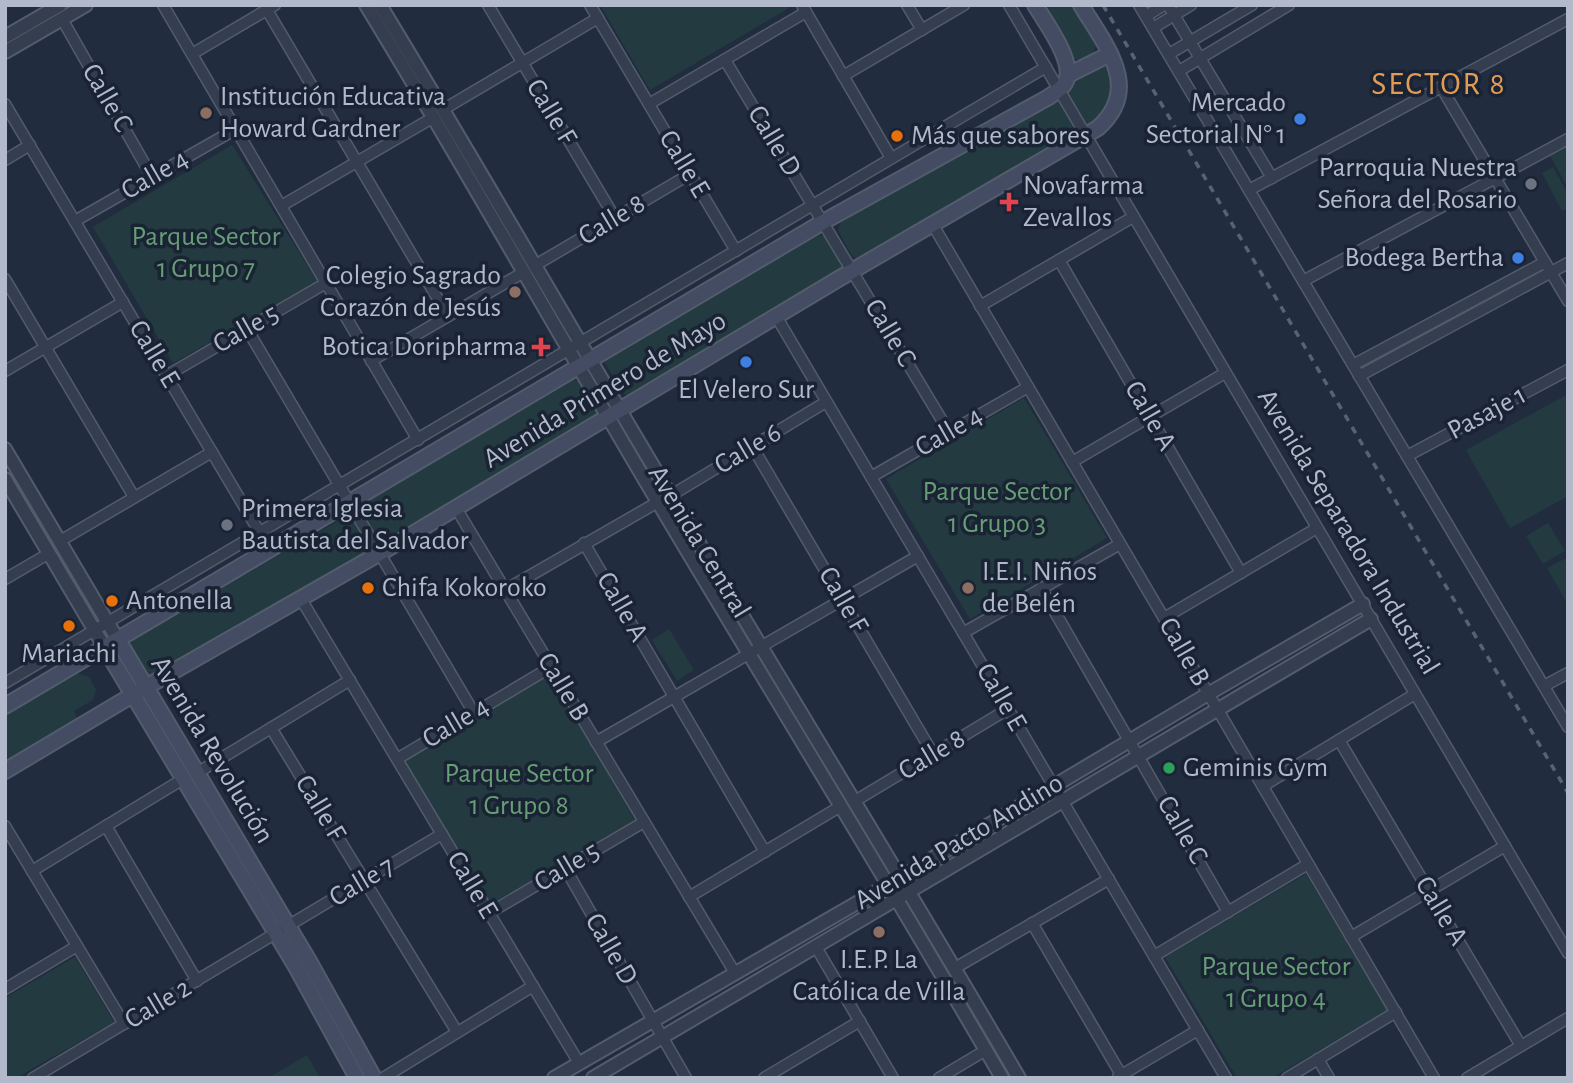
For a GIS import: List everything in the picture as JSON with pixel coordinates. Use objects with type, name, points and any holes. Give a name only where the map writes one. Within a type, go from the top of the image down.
[{"type":"main road","points":[[1035,5],[1063,53],[1068,75],[1059,90]]},
{"type":"main road","points":[[1081,5],[1110,54],[1120,83],[1117,103],[1104,122],[1086,135]]},
{"type":"main road","points":[[1068,75],[1110,54]]},
{"type":"main road","name":"Avenida Primero de Mayo","points":[[5,706],[822,222],[1059,90]]},
{"type":"main road","name":"Avenida Primero de Mayo","points":[[5,771],[380,553],[852,271],[1086,135]]},
{"type":"main road","name":"Avenida Revolución","points":[[118,640],[146,687],[190,776]]},
{"type":"main road","name":"Avenida Revolución","points":[[105,648],[133,695],[190,776],[374,1078]]},
{"type":"main road","name":"Avenida Revolución","points":[[282,930],[357,1078]]},
{"type":"street","points":[[5,37],[58,9],[86,5]]},
{"type":"street","points":[[163,5],[418,440]]},
{"type":"street","name":"Avenida Central","points":[[366,5],[439,113]]},
{"type":"street","name":"Avenida Central","points":[[380,5],[584,364],[614,414],[670,496],[841,806],[1002,1078]]},
{"type":"street","name":"Calle F","points":[[488,5],[615,218]]},
{"type":"street","name":"Calle E","points":[[590,5],[736,251]]},
{"type":"street","points":[[907,5],[922,30]]},
{"type":"street","points":[[843,76],[964,5]]},
{"type":"street","name":"Avenida Separadora Industrial","points":[[1009,5],[1568,953]]},
{"type":"street","points":[[1139,5],[1568,727]]},
{"type":"street","points":[[1146,16],[1166,5],[1174,15],[1272,178]]},
{"type":"street","points":[[1153,28],[1191,5]]},
{"type":"street","points":[[1169,54],[1252,5]]},
{"type":"street","points":[[1179,71],[1289,5]]},
{"type":"street","points":[[192,54],[271,7],[357,162],[448,316]]},
{"type":"street","points":[[5,52],[58,9]]},
{"type":"street","name":"Calle C","points":[[58,9],[152,177]]},
{"type":"street","points":[[649,104],[725,60],[804,9],[891,158]]},
{"type":"street","points":[[281,206],[598,18]]},
{"type":"street","points":[[1250,190],[1568,19]]},
{"type":"street","name":"Calle D","points":[[725,60],[852,271]]},
{"type":"street","name":"Avenida Primero de Mayo","points":[[5,683],[1046,67]]},
{"type":"street","points":[[1441,87],[1568,302]]},
{"type":"street","name":"Calle E","points":[[5,104],[260,533]]},
{"type":"street","name":"Calle 4","points":[[75,221],[236,129]]},
{"type":"street","points":[[1303,281],[1568,139]]},
{"type":"street","points":[[5,160],[30,145]]},
{"type":"street","name":"Calle 8","points":[[371,361],[690,174]]},
{"type":"street","points":[[980,306],[1133,216]]},
{"type":"street","name":"Calle B","points":[[933,225],[1434,1078]]},
{"type":"street","name":"Calle A","points":[[1059,260],[1241,573]]},
{"type":"street","points":[[1353,365],[1545,262]]},
{"type":"street","points":[[1359,376],[1568,263]]},
{"type":"street","name":"Calle C","points":[[852,271],[949,432]]},
{"type":"street","points":[[5,279],[134,497]]},
{"type":"street","name":"Calle 5","points":[[166,376],[326,283]]},
{"type":"street","points":[[5,370],[123,302]]},
{"type":"street","points":[[1447,314],[1453,324]]},
{"type":"street","name":"Calle E","points":[[776,316],[1226,1078]]},
{"type":"street","points":[[247,329],[474,713]]},
{"type":"street","name":"Pasaje 1","points":[[1407,456],[1568,370]]},
{"type":"street","points":[[1072,462],[1225,373]]},
{"type":"street","name":"Calle 4","points":[[871,477],[1028,387]]},
{"type":"street","name":"Calle 6","points":[[670,496],[827,402]]},
{"type":"street","name":"Avenida Central","points":[[614,414],[657,502],[855,801],[1019,1078]]},
{"type":"street","name":"Calle F","points":[[752,446],[933,754]]},
{"type":"street","name":"Avenida Revolución","points":[[5,449],[118,640]]},
{"type":"street","points":[[60,541],[212,452]]},
{"type":"street","name":"Avenida Revolución","points":[[5,479],[105,648]]},
{"type":"street","points":[[505,590],[657,502]]},
{"type":"street","name":"Calle B","points":[[456,508],[735,973]]},
{"type":"street","points":[[1164,618],[1317,528]]},
{"type":"street","name":"Calle A","points":[[584,543],[765,852]]},
{"type":"street","points":[[963,633],[1120,544]]},
{"type":"street","points":[[5,579],[48,554]]},
{"type":"street","points":[[596,742],[918,556]]},
{"type":"street","points":[[1041,588],[1135,748]]},
{"type":"street","name":"Calle E","points":[[300,599],[579,1063]]},
{"type":"street","name":"Avenida Pacto Andino","points":[[554,1078],[579,1063],[657,1029],[816,947],[1063,802],[1208,694],[1363,604]]},
{"type":"street","name":"Avenida Pacto Andino","points":[[593,1078],[735,973],[1054,786],[1218,710],[1371,620]]},
{"type":"street","name":"Calle 4","points":[[397,759],[551,667]]},
{"type":"street","points":[[1544,686],[1568,673]]},
{"type":"street","points":[[32,871],[349,680]]},
{"type":"street","points":[[1263,786],[1415,694]]},
{"type":"street","name":"Calle 8","points":[[855,801],[1009,709]]},
{"type":"street","name":"Calle F","points":[[271,728],[457,1032]]},
{"type":"street","name":"Calle A","points":[[1339,740],[1521,1046]]},
{"type":"street","name":"Calle C","points":[[1135,748],[1228,912]]},
{"type":"street","points":[[689,897],[841,806]]},
{"type":"street","name":"Calle 5","points":[[489,913],[644,822]]},
{"type":"street","points":[[106,825],[197,981]]},
{"type":"street","points":[[5,826],[124,1024]]},
{"type":"street","name":"Calle 7","points":[[282,930],[442,834]]},
{"type":"street","points":[[1351,937],[1505,846]]},
{"type":"street","points":[[1154,956],[1308,864]]},
{"type":"street","name":"Calle D","points":[[565,868],[657,1029]]},
{"type":"street","points":[[955,968],[1109,879]]},
{"type":"street","points":[[1032,923],[1121,1077],[1198,1030]]},
{"type":"street","name":"Calle 2","points":[[33,1078],[282,930]]},
{"type":"street","points":[[5,989],[77,946]]},
{"type":"street","points":[[816,947],[893,1078]]},
{"type":"street","points":[[383,1078],[533,986]]},
{"type":"street","points":[[1287,1078],[1396,1012]]},
{"type":"street","points":[[1467,1078],[1568,1018]]},
{"type":"street","points":[[764,1078],[860,1021]]},
{"type":"street","points":[[657,1029],[686,1078]]},
{"type":"street","points":[[939,1078],[986,1050]]},
{"type":"street","points":[[1318,1059],[1329,1078]]},
{"type":"green space","points":[[600,5],[794,5],[650,90]]},
{"type":"green space","points":[[1041,5],[1072,5],[1096,46],[1091,57],[1082,61],[1072,58]]},
{"type":"green space","points":[[1108,59],[1115,70],[1113,105],[1087,132],[1062,90],[1072,78]]},
{"type":"green space","points":[[1052,99],[1061,102],[1074,124],[1074,133],[1070,138],[860,260],[852,256],[838,230],[841,222]]},
{"type":"green space","name":"Parque Sector 1 Grupo 7","points":[[232,145],[317,281],[173,363],[93,227]]},
{"type":"green space","points":[[1568,147],[1568,188],[1550,156]]},
{"type":"green space","points":[[1553,167],[1568,194],[1568,208],[1562,211],[1542,173]]},
{"type":"green space","points":[[819,235],[828,237],[843,263],[843,270],[629,397],[625,395],[605,360]]},
{"type":"green space","points":[[574,380],[580,381],[598,411],[597,415],[389,542],[379,539],[362,513],[366,502]]},
{"type":"green space","points":[[1568,394],[1568,496],[1510,528],[1466,450]]},
{"type":"green space","name":"Parque Sector 1 Grupo 3","points":[[1024,398],[1107,538],[970,619],[886,479]]},
{"type":"green space","points":[[345,517],[353,520],[368,544],[366,555],[152,678],[148,677],[131,648],[131,642]]},
{"type":"green space","points":[[1548,523],[1565,551],[1543,564],[1526,536]]},
{"type":"green space","points":[[1568,557],[1568,605],[1547,568]]},
{"type":"green space","points":[[669,629],[694,670],[677,681],[652,640]]},
{"type":"green space","points":[[77,673],[89,677],[96,690],[93,700],[74,711],[78,721],[5,766],[5,716]]},
{"type":"green space","name":"Parque Sector 1 Grupo 8","points":[[550,674],[635,821],[489,905],[404,761]]},
{"type":"green space","name":"Parque Sector 1 Grupo 4","points":[[1306,874],[1387,1010],[1272,1078],[1237,1078],[1165,957]]},
{"type":"green space","points":[[75,957],[114,1022],[16,1078],[5,1078],[5,998]]},
{"type":"green space","points":[[307,1055],[320,1078],[268,1078]]},
{"type":"railway","points":[[1103,5],[1568,793]]},
{"type":"place","name":"Institución Educativa Howard Gardner","points":[[206,113]]},
{"type":"place","name":"Mercado Sectorial N° 1","points":[[1300,119]]},
{"type":"place","name":"Más que sabores","points":[[897,136]]},
{"type":"place","name":"Parroquia Nuestra Señora del Rosario","points":[[1531,184]]},
{"type":"place","name":"Novafarma Zevallos","points":[[1009,202]]},
{"type":"place","name":"Bodega Bertha","points":[[1518,258]]},
{"type":"place","name":"Colegio Sagrado Corazón de Jesús","points":[[515,292]]},
{"type":"place","name":"Botica Doripharma","points":[[541,347]]},
{"type":"place","name":"El Velero Sur","points":[[746,362]]},
{"type":"place","name":"Primera Iglesia Bautista del Salvador","points":[[227,525]]},
{"type":"place","name":"Chifa Kokoroko","points":[[368,588]]},
{"type":"place","name":"I.E.I. Niños de Belén","points":[[968,588]]},
{"type":"place","name":"Antonella","points":[[112,601]]},
{"type":"place","name":"Mariachi","points":[[69,626]]},
{"type":"place","name":"Geminis Gym","points":[[1169,768]]},
{"type":"place","name":"I.E.P. La Católica de Villa","points":[[879,932]]},
{"type":"district","name":"SECTOR 8","points":[[1439,84]]}]
